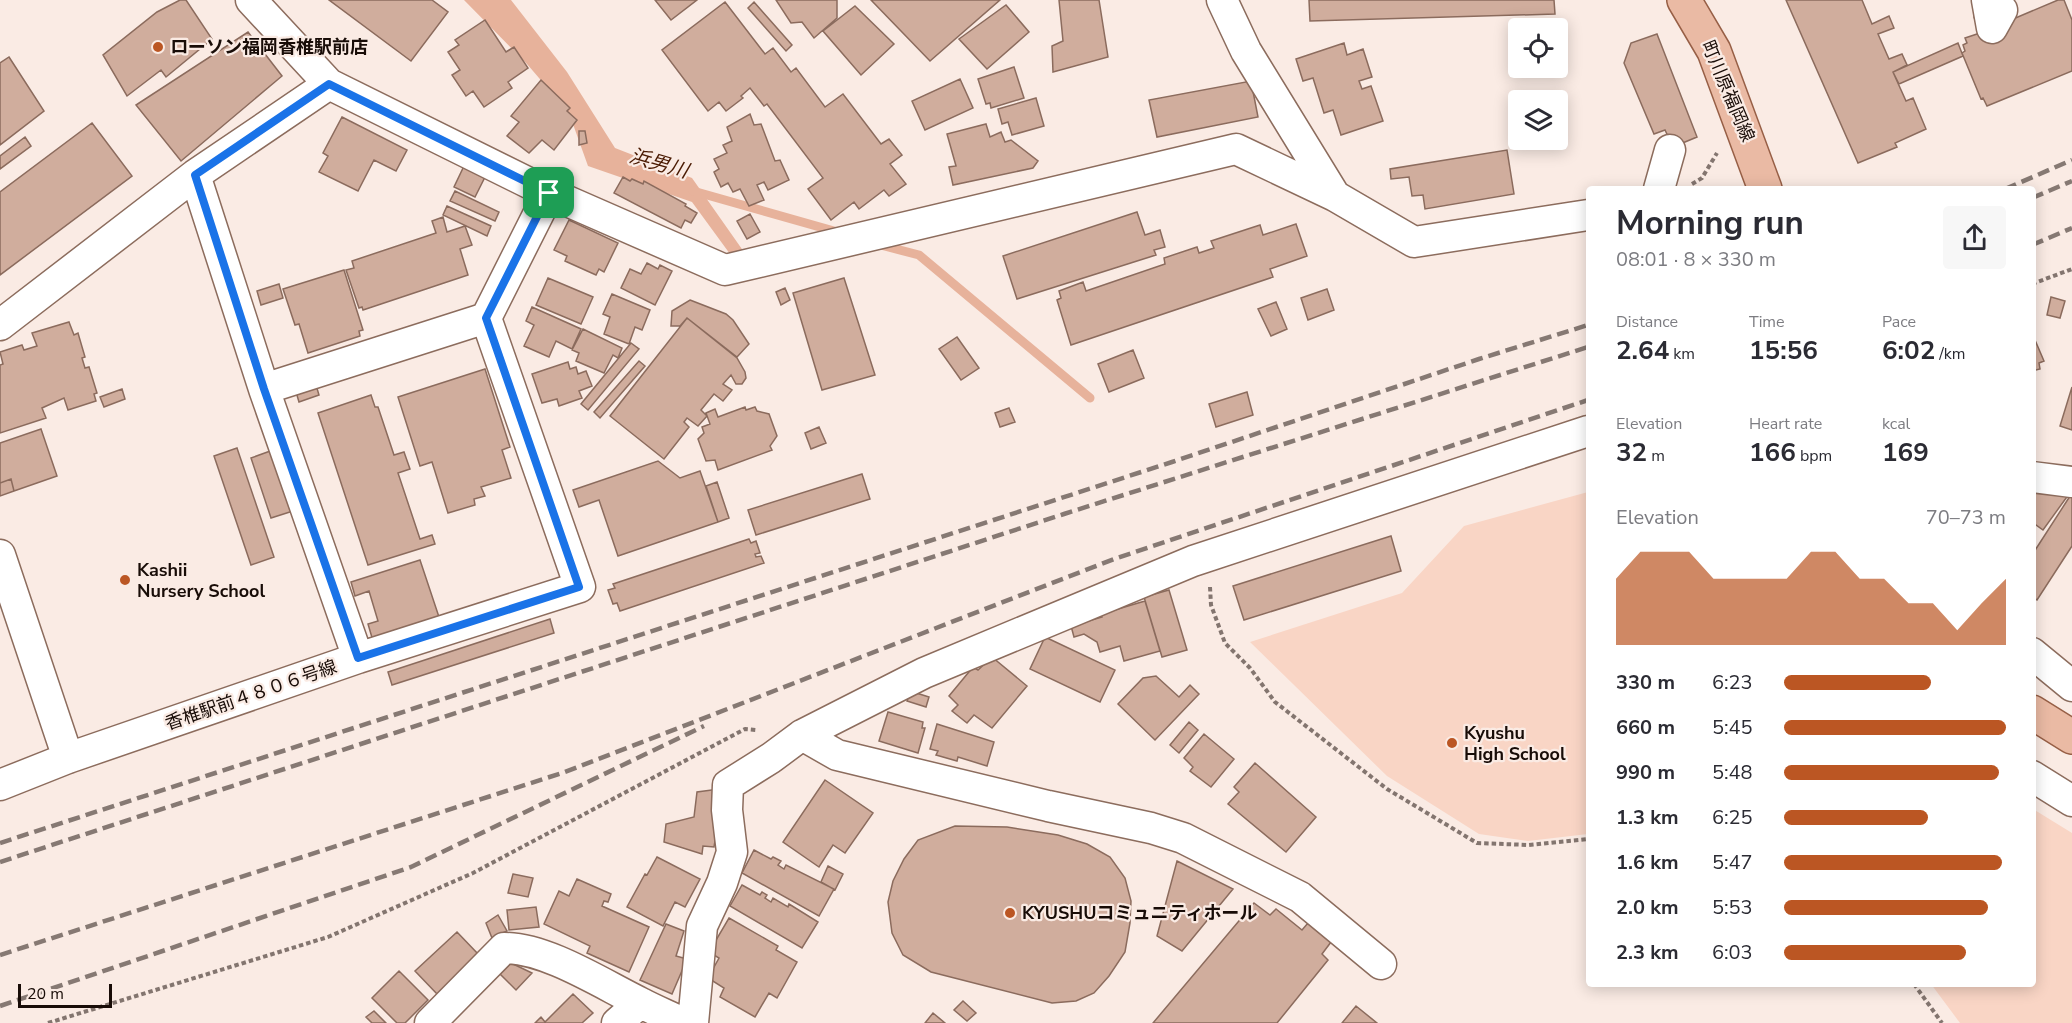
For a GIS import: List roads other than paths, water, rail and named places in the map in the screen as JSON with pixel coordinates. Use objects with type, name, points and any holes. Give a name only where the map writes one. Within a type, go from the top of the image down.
[{"type":"main road","name":"町川原福岡線","points":[[1684,0],[1714,51],[1764,186]]},
{"type":"main road","points":[[2036,714],[2072,737]]},
{"type":"street","points":[[250,0],[329,84],[549,193],[725,270],[1236,149],[1335,196],[1414,242],[1586,215]]},
{"type":"street","points":[[1222,0],[1246,51],[1335,196]]},
{"type":"street","points":[[0,325],[195,175],[329,84]]},
{"type":"street","points":[[1660,186],[1670,150]]},
{"type":"street","points":[[195,175],[264,389],[358,658]]},
{"type":"street","points":[[264,389],[486,318],[549,193]]},
{"type":"street","name":"香椎駅前４８０６号線","points":[[0,785],[68,758],[358,658],[579,587],[486,318]]},
{"type":"street","points":[[693,1023],[702,926],[722,883],[732,852],[726,810],[728,785],[802,735],[924,673],[1209,556],[1586,432]]},
{"type":"street","points":[[2036,478],[2072,482]]},
{"type":"street","points":[[0,555],[68,758]]},
{"type":"street","points":[[2036,657],[2072,687]]},
{"type":"street","points":[[802,735],[837,755],[1150,828],[1183,838],[1299,897],[1381,964]]},
{"type":"street","points":[[2036,778],[2072,801]]},
{"type":"street","points":[[430,1023],[504,948],[520,948],[584,972],[640,1003],[683,1023]]},
{"type":"street","points":[[617,1023],[640,1003]]},
{"type":"waterway","name":"浜男川","points":[[693,191],[841,233]]},
{"type":"waterway","points":[[877,244],[919,255],[1090,398]]},
{"type":"railway","points":[[2012,186],[2072,160]]},
{"type":"railway","points":[[2036,196],[2072,181]]},
{"type":"railway","points":[[2036,243],[2072,228]]},
{"type":"railway","points":[[0,843],[1586,326]]},
{"type":"railway","points":[[0,862],[1064,514],[1586,348]]},
{"type":"railway","points":[[0,955],[565,772],[1114,559],[1586,401]]},
{"type":"railway","points":[[0,1006],[411,867],[704,726]]},
{"type":"place","name":"ローソン福岡香椎駅前店","points":[[158,47]]},
{"type":"place","name":"Kashii Nursery School","points":[[125,580]]},
{"type":"place","name":"Kyushu High School","points":[[1452,743]]},
{"type":"place","name":"KYUSHUコミュニティホール","points":[[1010,913]]}]
